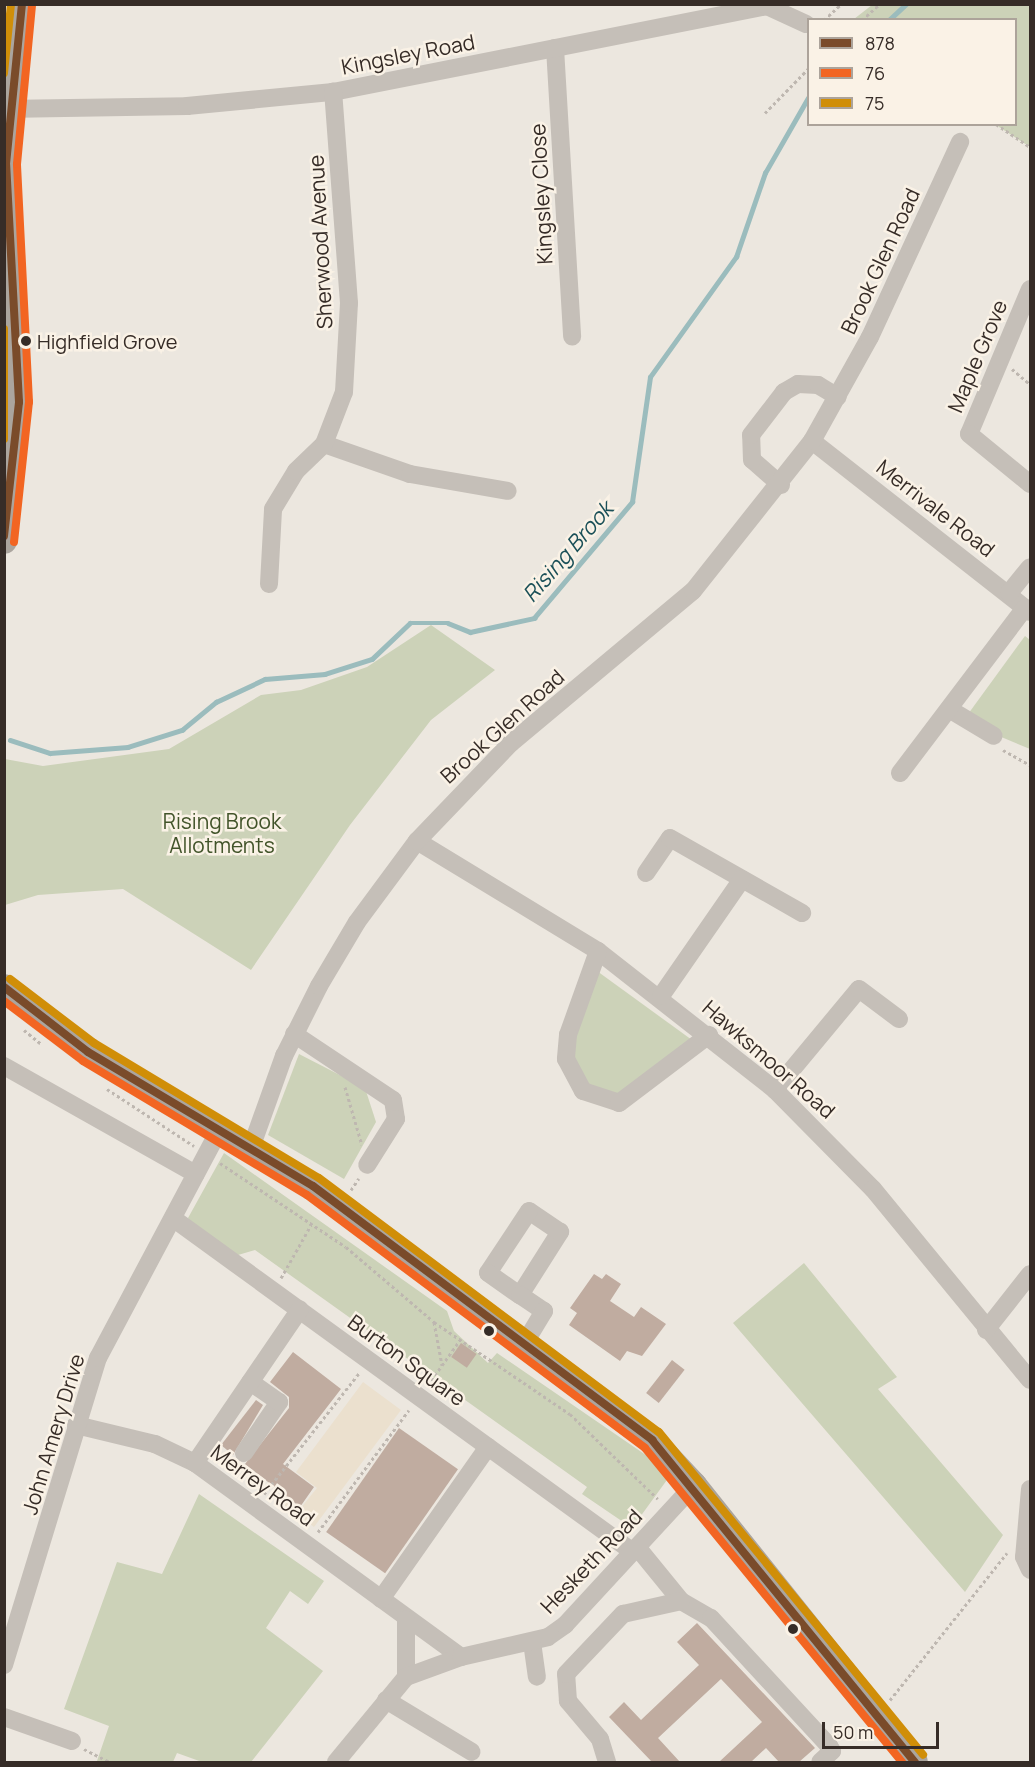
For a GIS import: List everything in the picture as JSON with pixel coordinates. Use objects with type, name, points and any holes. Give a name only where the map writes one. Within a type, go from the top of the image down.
[{"type":"highway","points":[[4,541],[18,443],[10,318],[7,109],[22,4]]},
{"type":"highway","points":[[4,987],[70,1039],[251,1148],[341,1206],[523,1346],[652,1440],[694,1485],[915,1762]]},
{"type":"street","name":"Kingsley Road","points":[[7,109],[187,106],[333,92],[767,5],[806,24]]},
{"type":"street","name":"Kingsley Close","points":[[555,48],[572,337]]},
{"type":"street","name":"Sherwood Avenue","points":[[269,584],[273,509],[296,471],[324,444],[344,392],[350,303],[333,92]]},
{"type":"street","name":"Brook Glen Road","points":[[251,1148],[294,1034],[357,922],[417,841],[511,743],[693,591],[781,485],[812,441],[838,397],[960,142]]},
{"type":"street","name":"Maple Grove","points":[[1030,289],[969,434],[1030,484]]},
{"type":"street","points":[[781,485],[752,460],[751,435],[784,392],[798,384],[818,385],[838,397]]},
{"type":"street","name":"Merrivale Road","points":[[812,441],[1028,610]]},
{"type":"street","points":[[324,444],[410,474],[508,491]]},
{"type":"street","points":[[1009,593],[1030,567]]},
{"type":"street","points":[[900,773],[1028,610]]},
{"type":"street","points":[[949,709],[994,736]]},
{"type":"street","points":[[646,873],[670,838],[802,913]]},
{"type":"street","name":"Hawksmoor Road","points":[[417,841],[598,951],[661,996],[775,1090],[873,1189],[986,1330],[1030,1380]]},
{"type":"street","points":[[661,996],[742,879]]},
{"type":"street","points":[[598,951],[568,1035],[566,1059],[583,1091],[620,1102],[709,1035]]},
{"type":"street","points":[[775,1090],[860,989],[899,1019]]},
{"type":"street","points":[[294,1034],[388,1092],[396,1110],[390,1131],[367,1165]]},
{"type":"street","points":[[4,1066],[196,1174]]},
{"type":"street","name":"John Amery Drive","points":[[4,1665],[98,1358],[174,1219],[219,1130]]},
{"type":"street","name":"Burton Square","points":[[174,1219],[488,1448],[635,1550],[681,1601]]},
{"type":"street","points":[[986,1330],[1030,1274]]},
{"type":"street","points":[[520,1295],[544,1311],[523,1346]]},
{"type":"street","points":[[195,1463],[300,1309]]},
{"type":"street","points":[[244,1453],[279,1402],[250,1382]]},
{"type":"street","name":"Merrey Road","points":[[76,1425],[155,1444],[195,1463],[461,1657]]},
{"type":"street","points":[[381,1599],[488,1448]]},
{"type":"street","name":"Hesketh Road","points":[[336,1762],[406,1677],[461,1657],[531,1642],[565,1625],[694,1485]]},
{"type":"street","points":[[1030,1489],[1024,1557],[1030,1570]]},
{"type":"street","points":[[607,1762],[600,1739],[568,1701],[566,1674],[623,1614],[681,1601],[711,1618],[792,1704],[832,1751],[820,1762]]},
{"type":"street","points":[[406,1618],[406,1677]]},
{"type":"street","points":[[531,1642],[537,1677]]},
{"type":"street","points":[[386,1700],[472,1752]]},
{"type":"street","points":[[4,1717],[72,1741]]},
{"type":"path","points":[[826,18],[841,4]]},
{"type":"path","points":[[864,18],[880,4]]},
{"type":"path","points":[[765,113],[807,70]]},
{"type":"path","points":[[999,126],[1030,147]]},
{"type":"path","points":[[994,736],[1005,753],[1030,765]]},
{"type":"path","points":[[20,1027],[45,1047]]},
{"type":"path","points":[[337,1060],[367,1165],[341,1206]]},
{"type":"path","points":[[101,1085],[346,1247],[434,1322],[578,1421],[670,1512]]},
{"type":"path","points":[[274,1290],[311,1225]]},
{"type":"path","points":[[434,1322],[442,1365]]},
{"type":"path","points":[[308,1545],[460,1340]]},
{"type":"path","points":[[254,1506],[368,1361]]},
{"type":"path","points":[[877,1715],[1025,1531]]},
{"type":"path","points":[[72,1741],[110,1762]]},
{"type":"green space","points":[[872,5],[1030,5],[1030,147],[998,126],[1017,126],[1017,18],[855,18]]},
{"type":"green space","name":"Rising Brook Allotments","points":[[431,625],[495,670],[431,720],[350,825],[251,970],[123,889],[38,895],[5,905],[5,759],[43,766],[169,749],[261,695],[301,690],[367,667]]},
{"type":"green space","points":[[1025,636],[1030,640],[1030,749],[963,721]]},
{"type":"green space","points":[[597,971],[692,1040],[635,1088],[609,1097],[586,1089],[572,1069],[571,1038]]},
{"type":"green space","points":[[299,1054],[365,1088],[376,1122],[344,1179],[268,1135]]},
{"type":"green space","points":[[224,1153],[447,1311],[454,1331],[488,1363],[497,1353],[672,1473],[632,1528],[582,1494],[587,1487],[255,1250],[238,1255],[191,1224],[188,1218]]},
{"type":"green space","points":[[804,1263],[897,1377],[878,1389],[1003,1535],[965,1592],[733,1323]]},
{"type":"green space","points":[[199,1494],[324,1581],[308,1604],[290,1591],[266,1628],[323,1671],[251,1762],[202,1762],[177,1753],[173,1762],[97,1761],[109,1726],[64,1709],[117,1562],[162,1574]]},
{"type":"shaded area","points":[[363,1382],[401,1410],[314,1527],[276,1499],[279,1495],[300,1509],[317,1488],[296,1472]]},
{"type":"building","points":[[594,1274],[602,1279],[606,1274],[621,1284],[610,1301],[634,1317],[641,1307],[666,1324],[642,1356],[627,1351],[620,1361],[569,1325],[577,1313],[570,1308]]},
{"type":"building","points":[[461,1343],[477,1354],[467,1368],[451,1357]]},
{"type":"building","points":[[293,1352],[341,1389],[283,1464],[314,1487],[300,1507],[245,1464],[289,1408],[289,1397],[270,1382]]},
{"type":"building","points":[[672,1360],[685,1370],[659,1403],[646,1393]]},
{"type":"building","points":[[256,1400],[263,1405],[233,1455],[221,1445]]},
{"type":"building","points":[[399,1428],[458,1469],[385,1573],[326,1532]]},
{"type":"building","points":[[697,1623],[815,1748],[799,1762],[779,1762],[766,1748],[751,1762],[719,1762],[762,1722],[721,1679],[658,1738],[680,1762],[652,1762],[609,1717],[624,1702],[641,1720],[699,1665],[677,1642]]},
{"type":"waterway","name":"Rising Brook","points":[[891,18],[906,4]]},
{"type":"waterway","name":"Rising Brook","points":[[10,740],[50,753],[128,747],[182,730],[216,702],[265,679],[325,674],[372,659],[410,623],[448,623],[470,632],[534,618],[632,502],[650,377],[736,257],[765,173],[807,100]]},
{"type":"transit line","name":"75","points":[[4,73],[11,4]]},
{"type":"transit line","name":"878","points":[[4,536],[19,402],[6,164],[22,4]]},
{"type":"transit line","name":"76","points":[[14,542],[29,402],[17,164],[32,5]]},
{"type":"transit line","name":"75","points":[[4,329],[4,439]]},
{"type":"transit line","name":"75","points":[[10,979],[94,1043],[319,1178],[659,1432],[923,1755]]},
{"type":"transit line","name":"878","points":[[4,987],[88,1052],[313,1186],[652,1440],[915,1762]]},
{"type":"transit line","name":"76","points":[[4,1001],[83,1061],[307,1195],[645,1448],[902,1762]]},
{"type":"place","name":"Highfield Grove","points":[[26,341]]}]
